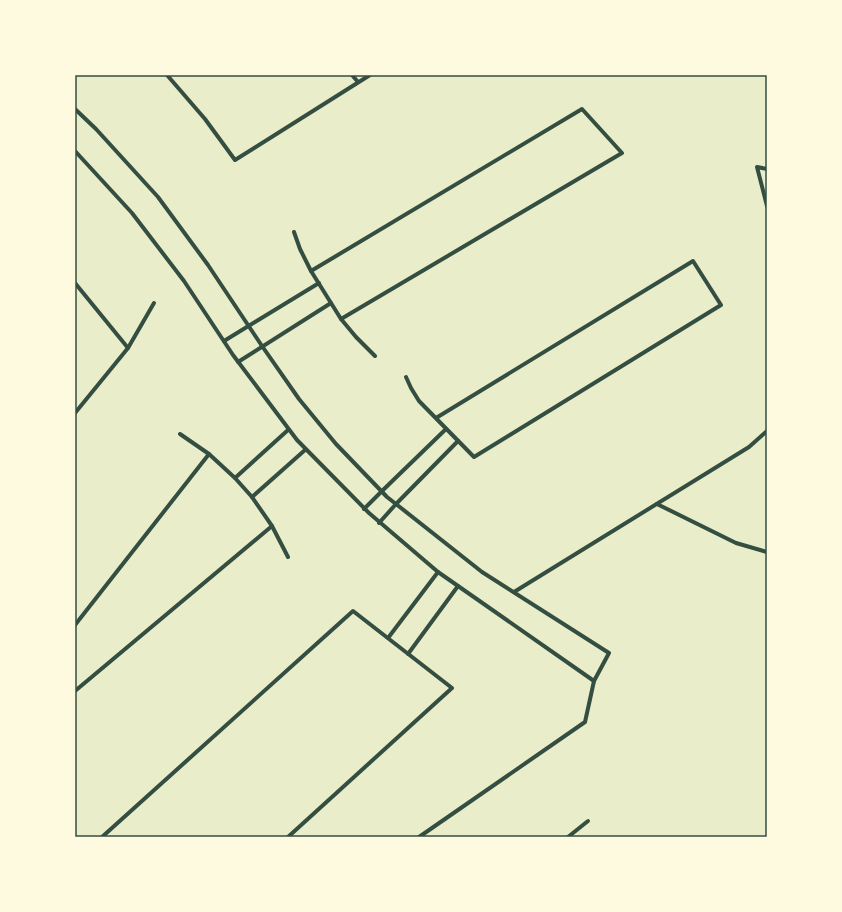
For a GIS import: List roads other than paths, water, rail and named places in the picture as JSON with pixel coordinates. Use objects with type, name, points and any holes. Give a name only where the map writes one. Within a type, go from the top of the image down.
[{"type":"street","points":[[167,75],[205,119],[235,160],[370,75]]},
{"type":"street","points":[[352,75],[358,82]]},
{"type":"street","points":[[75,109],[96,129],[158,197],[208,265],[299,399],[336,444],[396,504],[482,572],[609,653],[594,681],[585,722],[419,837]]},
{"type":"street","points":[[311,271],[582,109],[622,153],[341,319]]},
{"type":"street","points":[[75,151],[132,213],[184,281],[238,362],[288,430],[306,450],[379,523],[438,572],[594,681]]},
{"type":"street","points":[[767,169],[757,167],[767,206]]},
{"type":"street","points":[[294,232],[300,249],[311,271],[341,319],[375,356]]},
{"type":"street","points":[[406,377],[419,400],[446,429],[474,457],[721,305],[693,260],[436,418]]},
{"type":"street","points":[[75,284],[128,348]]},
{"type":"street","points":[[224,341],[319,284]]},
{"type":"street","points":[[75,413],[128,348],[154,303]]},
{"type":"street","points":[[238,362],[331,303]]},
{"type":"street","points":[[364,509],[446,429]]},
{"type":"street","points":[[235,478],[288,430]]},
{"type":"street","points":[[514,592],[749,447],[767,431]]},
{"type":"street","points":[[180,434],[209,454],[235,478],[252,497],[272,526],[288,557]]},
{"type":"street","points":[[379,523],[458,441]]},
{"type":"street","points":[[252,497],[306,450]]},
{"type":"street","points":[[75,625],[209,454]]},
{"type":"street","points":[[657,504],[736,543],[767,552]]},
{"type":"street","points":[[75,691],[272,526]]},
{"type":"street","points":[[388,638],[438,572]]},
{"type":"street","points":[[408,654],[458,586]]},
{"type":"street","points":[[102,837],[352,611],[452,688],[288,837]]},
{"type":"street","points":[[568,837],[588,821]]}]
